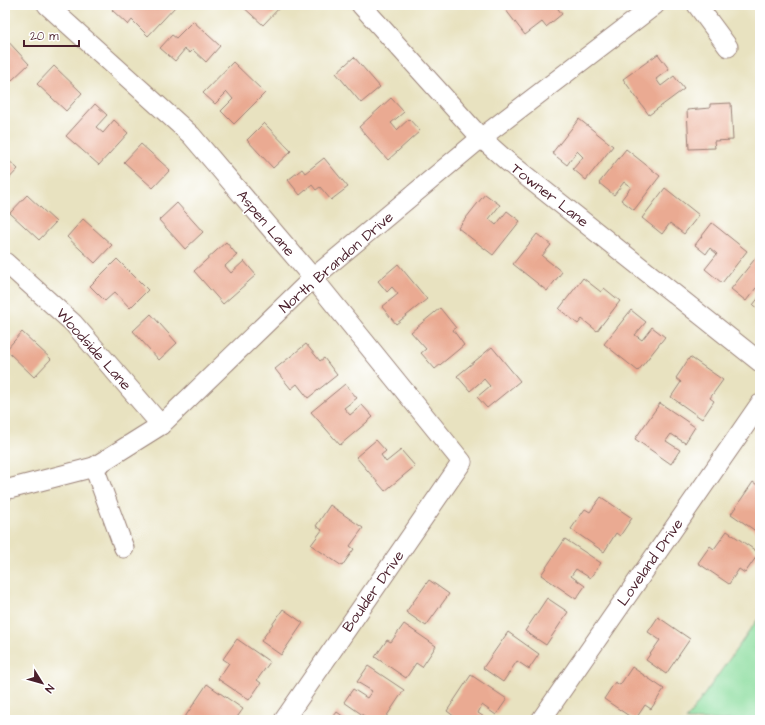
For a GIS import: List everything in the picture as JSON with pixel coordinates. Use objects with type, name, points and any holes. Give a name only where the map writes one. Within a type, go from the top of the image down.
[{"type":"street","name":"Aspen Lane","points":[[47,5],[191,135],[313,278],[462,462]]},
{"type":"street","name":"Towner Lane","points":[[361,5],[481,138],[507,161],[760,362]]},
{"type":"street","name":"North Brandon Drive","points":[[5,490],[94,467],[161,425],[313,278],[481,138],[656,5]]},
{"type":"street","points":[[697,5],[728,47]]},
{"type":"street","name":"Woodside Lane","points":[[5,262],[73,322],[161,425]]},
{"type":"street","name":"Loveland Drive","points":[[541,720],[760,404]]},
{"type":"street","name":"Boulder Drive","points":[[284,720],[462,462]]},
{"type":"street","points":[[94,467],[124,548]]},
{"type":"green space","points":[[760,616],[760,720],[686,720]]},
{"type":"building","points":[[116,5],[173,5],[175,7],[148,36],[132,20],[128,25],[112,10]]},
{"type":"building","points":[[241,5],[282,5],[263,25]]},
{"type":"building","points":[[502,5],[555,5],[562,14],[546,27],[542,22],[525,35]]},
{"type":"building","points":[[193,21],[220,46],[206,62],[193,50],[190,53],[185,49],[175,61],[160,48],[172,35],[176,38]]},
{"type":"building","points":[[5,38],[29,64],[11,81],[5,74]]},
{"type":"building","points":[[658,54],[669,69],[656,79],[661,86],[674,76],[684,89],[649,115],[623,79]]},
{"type":"building","points":[[354,57],[380,87],[361,103],[336,73]]},
{"type":"building","points":[[233,62],[265,93],[234,124],[221,111],[233,99],[227,92],[215,104],[203,93]]},
{"type":"building","points":[[54,66],[82,93],[66,111],[37,84]]},
{"type":"building","points":[[391,98],[404,112],[391,123],[397,130],[409,119],[420,131],[388,160],[359,127]]},
{"type":"building","points":[[731,103],[733,140],[714,141],[715,148],[689,149],[687,110],[710,108],[710,104]]},
{"type":"building","points":[[95,104],[107,115],[96,127],[103,133],[114,120],[128,133],[99,165],[66,136]]},
{"type":"building","points":[[579,119],[613,146],[586,180],[573,169],[583,157],[577,151],[567,165],[552,153]]},
{"type":"building","points":[[264,123],[291,151],[273,168],[247,140]]},
{"type":"building","points":[[141,144],[170,170],[153,188],[124,162]]},
{"type":"building","points":[[626,149],[660,176],[634,210],[621,200],[631,187],[624,182],[614,195],[599,183]]},
{"type":"building","points":[[5,157],[18,169],[5,183]]},
{"type":"building","points":[[324,158],[348,187],[331,200],[320,187],[316,190],[312,185],[300,195],[288,180],[302,169],[305,173]]},
{"type":"building","points":[[665,188],[699,215],[684,234],[670,223],[662,234],[642,218]]},
{"type":"building","points":[[485,194],[500,205],[489,219],[496,225],[507,211],[520,221],[493,255],[458,228]]},
{"type":"building","points":[[27,195],[56,222],[39,240],[10,213]]},
{"type":"building","points":[[177,203],[203,232],[185,249],[159,220]]},
{"type":"building","points":[[83,219],[112,245],[95,263],[67,237]]},
{"type":"building","points":[[712,223],[747,251],[722,283],[705,269],[717,254],[710,248],[706,254],[695,245]]},
{"type":"building","points":[[537,234],[551,245],[542,256],[562,272],[547,291],[513,264]]},
{"type":"building","points":[[226,242],[237,255],[225,266],[231,273],[244,261],[256,275],[223,304],[194,271]]},
{"type":"building","points":[[758,255],[760,257],[760,290],[756,288],[746,301],[731,289]]},
{"type":"building","points":[[117,259],[148,290],[130,308],[115,292],[105,301],[90,286]]},
{"type":"building","points":[[398,264],[427,299],[396,324],[382,307],[398,294],[392,287],[387,292],[378,281]]},
{"type":"building","points":[[583,278],[601,292],[604,288],[620,301],[597,331],[582,319],[578,324],[559,309]]},
{"type":"building","points":[[760,296],[760,311],[753,305]]},
{"type":"building","points":[[440,308],[456,328],[453,330],[464,345],[435,369],[421,353],[426,349],[411,332]]},
{"type":"building","points":[[631,310],[646,322],[635,335],[642,340],[652,327],[665,337],[638,371],[604,344]]},
{"type":"building","points":[[151,314],[177,343],[159,360],[133,331]]},
{"type":"building","points":[[22,332],[51,359],[34,377],[6,350]]},
{"type":"building","points":[[306,344],[320,361],[324,358],[337,375],[308,398],[297,384],[291,389],[275,369]]},
{"type":"building","points":[[492,347],[520,381],[487,408],[477,397],[490,386],[484,379],[470,391],[457,376]]},
{"type":"building","points":[[690,357],[723,380],[710,398],[714,401],[702,419],[671,397],[681,382],[676,378]]},
{"type":"building","points":[[345,384],[357,398],[344,408],[350,415],[362,405],[373,417],[340,445],[311,412]]},
{"type":"building","points":[[660,403],[695,427],[685,443],[671,434],[666,441],[680,450],[671,464],[635,439]]},
{"type":"building","points":[[376,440],[386,451],[381,455],[386,462],[401,450],[415,466],[385,491],[356,457]]},
{"type":"building","points":[[753,482],[760,487],[760,534],[731,514]]},
{"type":"building","points":[[601,497],[632,518],[620,536],[616,533],[604,552],[571,529],[585,509],[590,512]]},
{"type":"building","points":[[330,505],[363,528],[350,546],[354,549],[342,566],[311,545],[322,530],[316,526]]},
{"type":"building","points":[[727,531],[759,553],[745,573],[739,569],[729,584],[698,563],[710,546],[714,549]]},
{"type":"building","points":[[565,539],[601,563],[590,578],[576,569],[571,576],[585,586],[576,599],[541,575]]},
{"type":"building","points":[[429,580],[449,594],[426,626],[406,612]]},
{"type":"building","points":[[547,598],[568,612],[546,645],[525,631]]},
{"type":"building","points":[[283,609],[303,623],[281,655],[261,641]]},
{"type":"building","points":[[658,617],[690,639],[666,674],[646,660],[660,640],[648,632]]},
{"type":"building","points":[[404,624],[436,646],[422,667],[416,663],[406,678],[375,657],[387,640],[391,642]]},
{"type":"building","points":[[508,632],[539,654],[529,669],[517,661],[503,682],[483,668]]},
{"type":"building","points":[[237,639],[270,662],[257,680],[261,683],[249,700],[218,679],[229,663],[223,659]]},
{"type":"building","points":[[368,666],[404,690],[384,720],[370,720],[344,702],[353,689],[367,698],[372,691],[357,682]]},
{"type":"building","points":[[632,667],[664,689],[651,709],[645,705],[635,720],[604,699],[615,682],[620,685]]},
{"type":"building","points":[[471,675],[507,699],[496,715],[482,705],[478,713],[489,720],[459,720],[447,711]]},
{"type":"building","points":[[207,684],[243,709],[235,720],[226,720],[218,715],[214,720],[183,720]]},
{"type":"building","points":[[337,712],[348,720],[331,720]]}]
